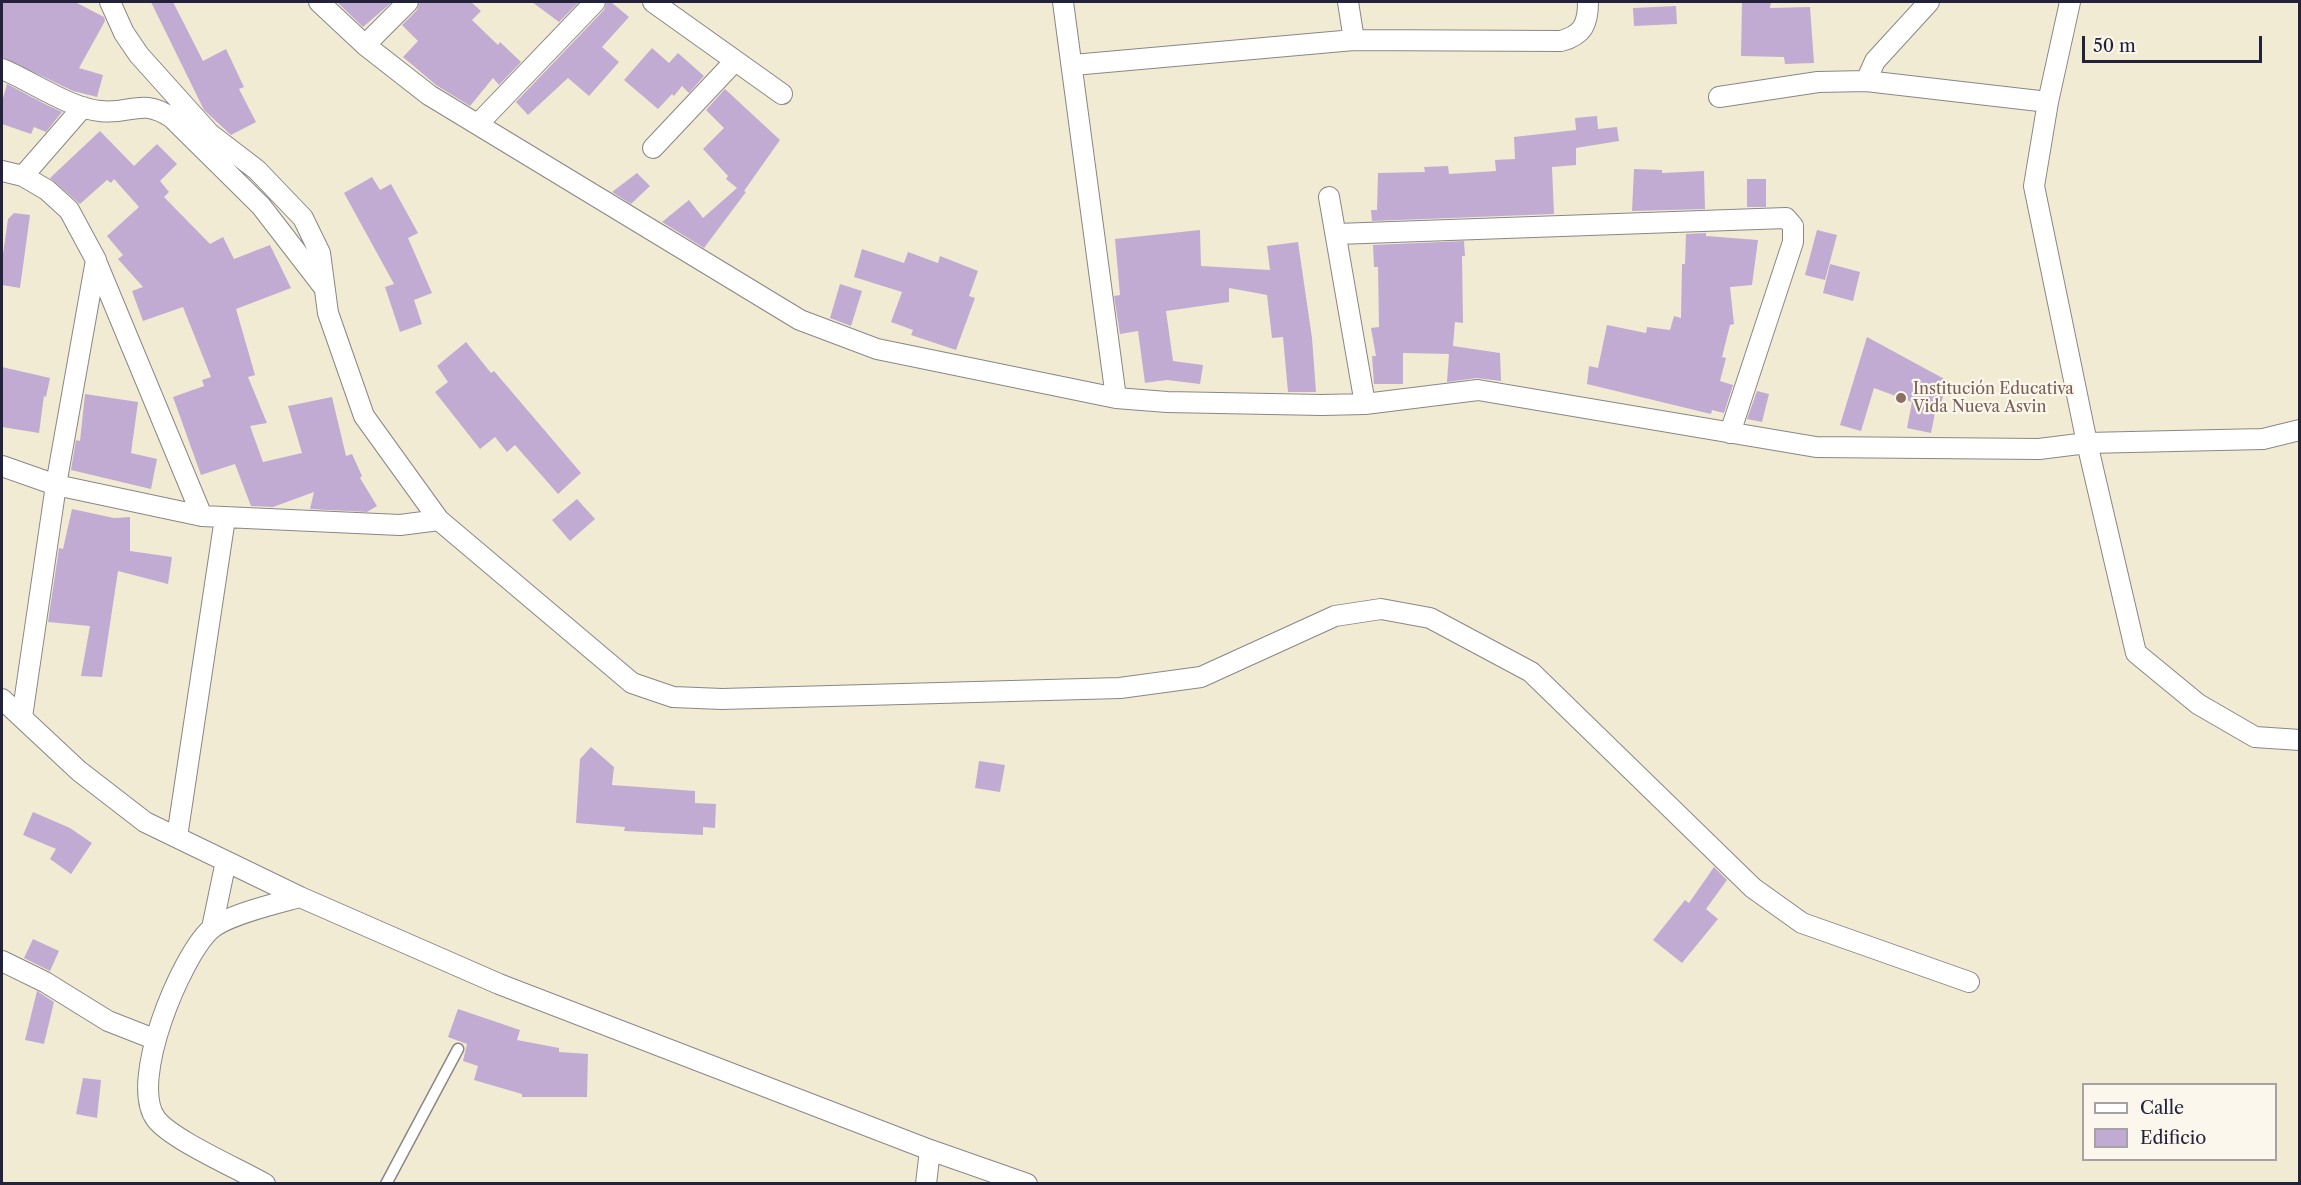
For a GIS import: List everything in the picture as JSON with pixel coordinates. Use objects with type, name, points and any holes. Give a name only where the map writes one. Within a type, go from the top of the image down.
[{"type":"street","points":[[110,2],[124,33],[139,55],[210,134],[257,170],[303,218],[320,253],[328,313],[364,416],[439,519],[632,683],[673,697],[722,699],[1120,688],[1201,677],[1335,616],[1381,609],[1430,618],[1531,672],[1754,888],[1802,923],[1969,982]]},
{"type":"street","points":[[319,2],[365,45],[429,95],[800,320],[877,349],[1116,398],[1167,402],[1365,404],[1478,390],[1816,447],[2039,449],[2087,443],[2263,439],[2300,430]]},
{"type":"street","points":[[365,45],[408,2]]},
{"type":"street","points":[[478,124],[595,2]]},
{"type":"street","points":[[653,2],[734,62],[782,94]]},
{"type":"street","points":[[1063,2],[1116,398]]},
{"type":"street","points":[[1348,2],[1354,40]]},
{"type":"street","points":[[1073,65],[1354,40],[1561,41],[1575,37],[1584,29],[1588,16],[1588,2]]},
{"type":"street","points":[[1866,81],[1875,61],[1929,2]]},
{"type":"street","points":[[2070,2],[2048,102],[2034,186],[2087,443],[2136,653],[2198,704],[2255,737],[2300,740]]},
{"type":"street","points":[[652,148],[734,62]]},
{"type":"street","points":[[2,69],[83,107],[102,112],[140,107],[158,108],[172,117],[261,206],[323,286]]},
{"type":"street","points":[[1719,97],[1818,82],[1866,81],[2048,102]]},
{"type":"street","points":[[22,176],[83,107]]},
{"type":"street","points":[[2,171],[22,176],[47,190],[69,210],[96,260],[202,516]]},
{"type":"street","points":[[1329,197],[1365,404]]},
{"type":"street","points":[[1337,234],[1786,218],[1793,225],[1793,242],[1730,433]]},
{"type":"street","points":[[22,717],[56,485],[96,260]]},
{"type":"street","points":[[2,466],[56,485],[202,516],[400,525],[439,519]]},
{"type":"street","points":[[177,837],[225,518]]},
{"type":"street","points":[[2,699],[88,778],[145,822],[300,897],[500,984],[930,1150],[1027,1184]]},
{"type":"street","points":[[212,928],[226,861]]},
{"type":"street","points":[[265,1184],[175,1135],[155,1118],[148,1091],[154,1039],[192,951],[212,928],[247,913],[300,897]]},
{"type":"street","points":[[2,961],[45,982],[108,1021],[154,1039]]},
{"type":"street","points":[[926,1184],[930,1150]]},
{"type":"lane","points":[[386,1184],[458,1049]]},
{"type":"building","points":[[2,2],[75,2],[104,17],[105,21],[79,68],[103,75],[97,97],[73,91],[2,57]]},
{"type":"building","points":[[151,2],[173,2],[203,61],[226,49],[244,87],[239,89],[256,122],[231,135],[204,110]]},
{"type":"building","points":[[337,2],[392,2],[363,27]]},
{"type":"building","points":[[420,2],[471,2],[481,11],[472,20],[498,45],[500,42],[521,62],[499,85],[493,78],[470,106],[436,85],[403,57],[418,41],[402,25],[417,10]]},
{"type":"building","points":[[532,2],[579,2],[559,22]]},
{"type":"building","points":[[607,2],[611,2],[629,17],[602,47],[619,62],[589,96],[568,78],[528,115],[516,102],[604,10]]},
{"type":"building","points":[[1742,2],[1771,2],[1770,8],[1810,7],[1814,63],[1785,64],[1784,57],[1741,56]]},
{"type":"building","points":[[1676,6],[1677,24],[1634,26],[1633,8]]},
{"type":"building","points":[[652,48],[669,63],[678,53],[704,76],[689,93],[682,86],[658,109],[624,80]]},
{"type":"building","points":[[7,84],[62,112],[46,132],[34,127],[31,134],[2,124],[2,102]]},
{"type":"building","points":[[725,89],[780,140],[744,191],[746,192],[704,248],[662,222],[689,200],[703,218],[737,188],[726,179],[728,176],[703,149],[724,128],[706,110]]},
{"type":"building","points":[[1597,116],[1598,129],[1617,127],[1619,141],[1576,148],[1576,165],[1552,167],[1554,214],[1372,221],[1371,210],[1377,210],[1378,173],[1425,172],[1424,167],[1448,166],[1449,174],[1496,171],[1495,160],[1515,159],[1514,137],[1576,130],[1575,118]]},
{"type":"building","points":[[100,131],[134,166],[157,144],[177,164],[160,181],[169,192],[164,197],[210,244],[223,237],[234,259],[270,245],[291,288],[236,309],[255,375],[248,377],[267,423],[250,426],[263,462],[302,453],[288,406],[332,397],[346,456],[352,454],[362,476],[360,478],[377,506],[367,512],[310,509],[314,492],[273,507],[251,506],[235,464],[201,475],[173,397],[204,386],[202,380],[211,377],[183,307],[143,321],[132,291],[143,287],[118,259],[123,255],[107,236],[139,207],[114,179],[111,183],[107,180],[80,204],[50,178]]},
{"type":"building","points":[[1634,169],[1662,170],[1662,173],[1704,171],[1705,209],[1632,211]]},
{"type":"building","points":[[637,173],[650,186],[631,204],[612,192]]},
{"type":"building","points":[[372,177],[380,190],[391,184],[418,233],[408,238],[432,293],[414,300],[422,324],[400,332],[385,287],[394,284],[344,193]]},
{"type":"building","points":[[1747,179],[1766,179],[1766,207],[1747,207]]},
{"type":"building","points":[[14,213],[30,215],[20,288],[2,285],[2,261],[8,219]]},
{"type":"building","points":[[1200,230],[1201,266],[1270,270],[1267,246],[1298,242],[1312,338],[1316,392],[1288,392],[1283,337],[1272,338],[1267,295],[1229,288],[1229,302],[1166,311],[1173,361],[1203,365],[1200,384],[1167,380],[1145,383],[1138,331],[1120,334],[1114,296],[1120,295],[1115,239]]},
{"type":"building","points":[[1817,230],[1837,235],[1825,280],[1805,275]]},
{"type":"building","points":[[1706,233],[1706,236],[1758,240],[1752,285],[1730,287],[1734,324],[1730,325],[1722,357],[1726,358],[1720,381],[1733,385],[1724,413],[1712,410],[1711,414],[1587,384],[1589,366],[1598,368],[1607,325],[1646,333],[1647,327],[1670,330],[1674,316],[1681,318],[1682,264],[1685,264],[1686,234]]},
{"type":"building","points":[[1464,241],[1465,256],[1462,256],[1463,323],[1455,322],[1453,346],[1500,353],[1501,381],[1477,378],[1447,382],[1449,354],[1403,353],[1403,384],[1374,384],[1372,356],[1376,356],[1371,328],[1379,327],[1378,267],[1374,267],[1373,245]]},
{"type":"building","points":[[862,249],[904,263],[908,252],[938,263],[940,256],[978,271],[969,296],[975,298],[956,350],[911,335],[913,330],[891,322],[902,292],[854,277]]},
{"type":"building","points":[[1830,264],[1860,272],[1853,301],[1823,293]]},
{"type":"building","points":[[840,284],[862,291],[851,326],[830,318]]},
{"type":"building","points":[[1867,337],[1948,381],[1939,409],[1936,408],[1931,433],[1907,428],[1912,402],[1874,388],[1861,431],[1840,425]]},
{"type":"building","points":[[466,342],[491,373],[494,371],[581,473],[558,494],[515,445],[507,452],[495,437],[480,449],[435,392],[448,382],[437,366]]},
{"type":"building","points":[[2,367],[50,378],[46,397],[44,396],[39,433],[2,427]]},
{"type":"building","points":[[1757,391],[1769,394],[1762,422],[1747,419]]},
{"type":"building","points":[[85,394],[138,402],[131,453],[157,459],[151,489],[71,470],[76,440],[80,441]]},
{"type":"building","points":[[577,499],[595,519],[570,541],[552,520]]},
{"type":"building","points":[[72,509],[114,518],[130,517],[130,551],[172,557],[168,584],[118,571],[102,677],[81,676],[90,626],[48,622],[59,548],[63,549]]},
{"type":"building","points":[[591,747],[614,767],[612,785],[695,791],[695,803],[716,804],[715,828],[703,827],[703,835],[624,831],[625,827],[576,823],[580,759]]},
{"type":"building","points":[[979,761],[1005,765],[1000,792],[975,788]]},
{"type":"building","points":[[33,812],[70,828],[92,843],[71,874],[50,859],[56,849],[23,835]]},
{"type":"building","points":[[1714,867],[1727,880],[1706,909],[1718,919],[1682,963],[1653,940],[1685,900],[1689,903]]},
{"type":"building","points":[[33,939],[59,951],[50,971],[24,958]]},
{"type":"building","points":[[37,991],[54,1002],[44,1044],[25,1040]]},
{"type":"building","points":[[458,1009],[520,1030],[517,1040],[559,1048],[559,1052],[588,1054],[587,1097],[522,1097],[522,1094],[474,1080],[478,1066],[463,1061],[467,1044],[448,1037]]},
{"type":"building","points":[[83,1078],[101,1080],[97,1118],[76,1114]]},
{"type":"place","name":"Institución Educativa Vida Nueva Asvin","points":[[1901,398]]}]
